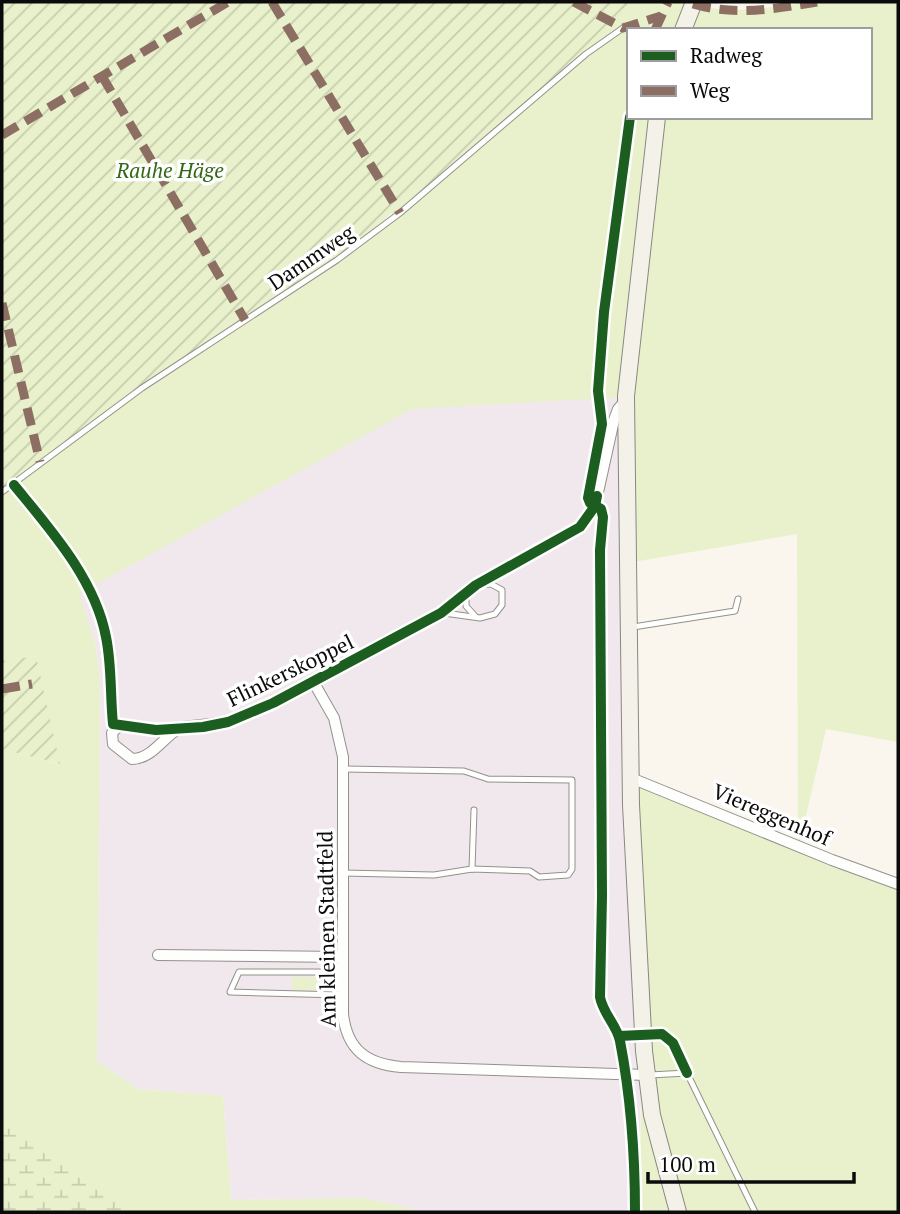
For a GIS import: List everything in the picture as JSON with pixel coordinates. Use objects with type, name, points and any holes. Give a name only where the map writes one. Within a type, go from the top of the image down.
[{"type":"main road","points":[[684,28],[694,2]]},
{"type":"main road","points":[[657,119],[626,400],[631,778],[636,931],[647,1075],[652,1115],[678,1212]]},
{"type":"street","name":"Flinkerskoppel","points":[[118,727],[178,729],[228,722],[314,682],[441,613],[472,589],[580,527],[595,506],[614,420],[618,409],[626,400]]},
{"type":"street","points":[[14,485],[55,536],[94,600],[106,635],[113,724],[118,727],[112,733],[113,744],[132,759],[147,756],[163,738],[178,729]]},
{"type":"street","name":"Am kleinen Stadtfeld","points":[[314,682],[334,718],[344,769],[343,995],[347,1036],[358,1052],[376,1064],[401,1067],[647,1075]]},
{"type":"street","name":"Viereggenhof","points":[[631,778],[898,884]]},
{"type":"street","points":[[158,956],[343,957]]},
{"type":"lane","name":"Dammweg","points":[[2,492],[142,388],[377,230],[586,54],[623,28]]},
{"type":"lane","points":[[441,613],[480,618],[498,612],[504,596],[498,587],[472,589],[465,602],[468,611],[480,618]]},
{"type":"lane","points":[[629,628],[735,611],[738,599]]},
{"type":"lane","points":[[344,769],[475,774],[488,779],[572,780],[572,869],[569,875],[539,877],[530,871],[472,870],[434,875],[344,873]]},
{"type":"lane","points":[[472,870],[474,810]]},
{"type":"lane","points":[[342,972],[239,972],[230,992],[343,995]]},
{"type":"lane","points":[[647,1075],[687,1073],[755,1212]]},
{"type":"shaded area","points":[[626,396],[642,1033],[639,1212],[425,1212],[364,1198],[231,1200],[223,1096],[138,1089],[97,1061],[100,681],[95,642],[78,594],[407,409]]},
{"type":"green space","points":[[827,1],[898,2],[898,742],[826,729],[799,846],[898,884],[898,1212],[639,1212],[642,1081],[636,781],[798,845],[797,534],[627,563],[626,397],[412,409],[79,594],[95,642],[100,681],[97,1061],[138,1089],[223,1096],[231,1200],[364,1198],[425,1212],[2,1212],[2,749],[59,764],[36,656],[2,661],[2,492],[142,388],[400,213],[586,54],[623,28],[629,2],[694,2],[693,4],[709,8],[740,10]]},
{"type":"green space","name":"Rauhe Häge","points":[[2,2],[629,2],[623,28],[586,55],[400,213],[390,214],[367,238],[142,388],[2,492]]},
{"type":"green space","points":[[36,656],[60,764],[2,749],[2,661]]},
{"type":"green space","points":[[292,977],[329,977],[329,990],[292,990]]},
{"type":"green space","points":[[2,1123],[137,1212],[2,1212]]},
{"type":"marked path","points":[[2,135],[228,2]]},
{"type":"marked path","points":[[272,2],[400,213]]},
{"type":"marked path","points":[[574,2],[623,28],[661,16]]},
{"type":"marked path","points":[[656,28],[668,2]]},
{"type":"marked path","points":[[693,4],[739,10],[770,9],[817,2]]},
{"type":"marked path","points":[[102,76],[245,320]]},
{"type":"marked path","points":[[2,303],[40,462]]},
{"type":"marked path","points":[[2,689],[32,684]]},
{"type":"cycle path","points":[[630,119],[604,312],[598,391],[602,424],[588,498],[590,503],[601,509],[603,517],[600,550],[600,997],[618,1035],[624,1062],[632,1126],[635,1212]]},
{"type":"cycle path","points":[[14,485],[69,556],[92,595],[108,648],[113,724],[156,730],[203,727],[228,722],[273,703],[441,613],[476,585],[580,527],[595,506],[597,496]]},
{"type":"cycle path","points":[[619,1036],[662,1034],[673,1043],[687,1073]]}]
